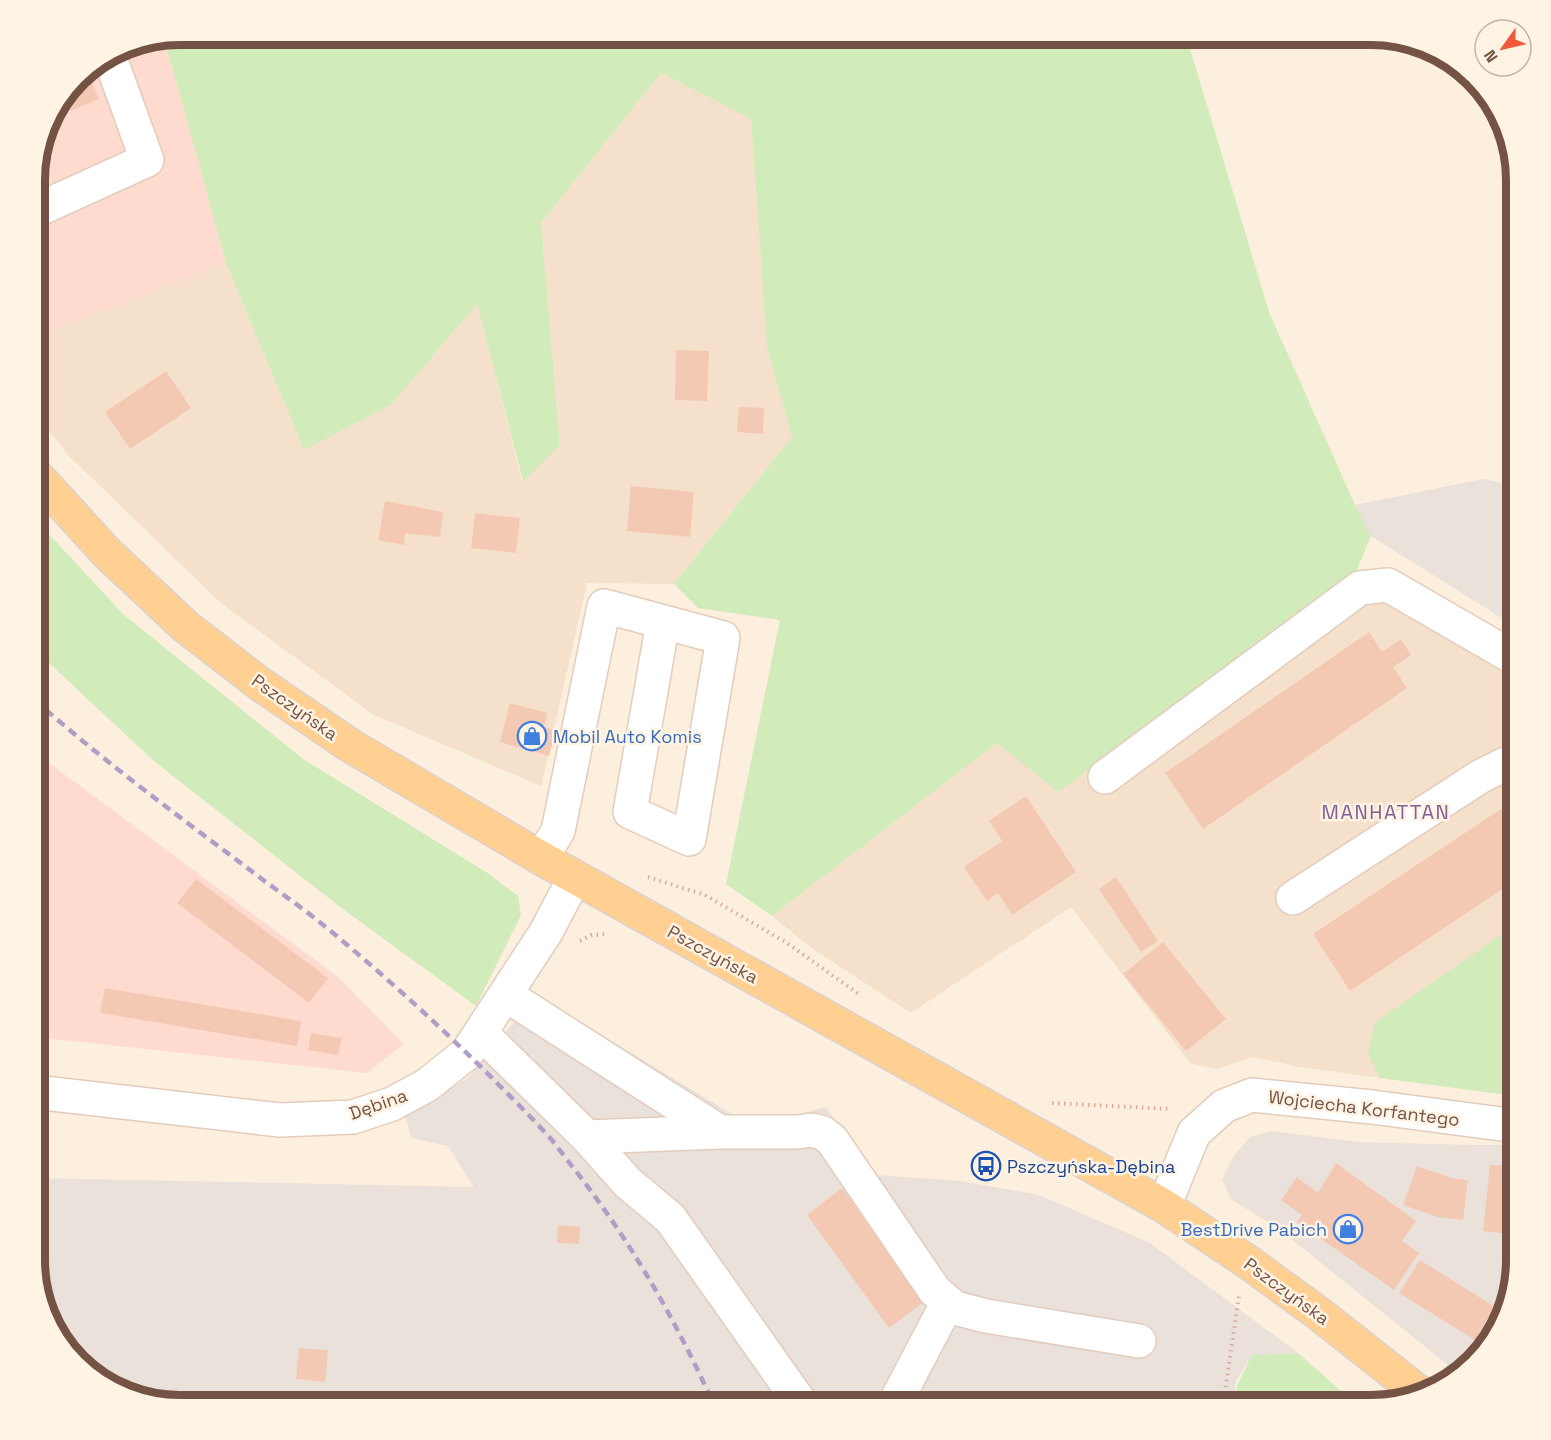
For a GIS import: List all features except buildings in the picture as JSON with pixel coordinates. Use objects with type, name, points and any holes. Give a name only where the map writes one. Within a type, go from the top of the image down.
[{"type":"main road","name":"Pszczyńska","points":[[45,485],[107,553],[185,626],[260,684],[351,746],[541,858],[1164,1206],[1245,1260],[1413,1388]]},
{"type":"street","points":[[45,205],[147,160],[112,64]]},
{"type":"street","points":[[1105,777],[1360,588],[1388,585],[1506,653]]},
{"type":"street","points":[[541,858],[558,831],[604,606],[723,638],[689,839],[630,812],[663,622]]},
{"type":"street","points":[[1293,898],[1481,776],[1506,764]]},
{"type":"street","name":"Dębina","points":[[45,1093],[280,1120],[352,1117],[392,1104],[427,1085],[467,1053],[546,932],[575,877]]},
{"type":"street","points":[[506,995],[720,1132]]},
{"type":"street","points":[[481,1033],[587,1137],[628,1184],[670,1218],[795,1395]]},
{"type":"street","name":"Wojciecha Korfantego","points":[[1164,1206],[1194,1133],[1224,1106],[1252,1095],[1372,1107],[1506,1125]]},
{"type":"street","points":[[587,1137],[812,1130],[823,1133],[832,1140],[935,1291],[955,1308],[986,1316],[1139,1341]]},
{"type":"street","points":[[899,1395],[948,1302]]},
{"type":"path","points":[[637,874],[705,895],[787,943],[867,1000]]},
{"type":"path","points":[[1050,1103],[1176,1110]]},
{"type":"path","points":[[1225,1395],[1245,1260]]},
{"type":"shaded area","points":[[166,46],[226,263],[45,333],[45,171],[55,128],[63,112],[85,85],[105,68],[128,55]]},
{"type":"shaded area","points":[[661,73],[751,119],[767,348],[792,437],[674,584],[587,583],[541,786],[374,715],[222,604],[68,455],[45,426],[45,333],[226,263],[304,450],[391,405],[477,304],[522,481],[560,445],[541,223]]},
{"type":"shaded area","points":[[1483,479],[1506,484],[1506,621],[1371,536],[1355,505]]},
{"type":"shaded area","points":[[1353,579],[1506,666],[1506,1095],[1299,1067],[1254,1057],[1216,1069],[1190,1063],[1071,907],[911,1013],[813,949],[772,916],[997,743]]},
{"type":"shaded area","points":[[45,760],[338,977],[404,1044],[367,1073],[45,1038]]},
{"type":"shaded area","points":[[536,995],[740,1119],[770,1122],[826,1107],[877,1175],[961,1181],[1039,1195],[1150,1243],[1298,1353],[1252,1356],[1236,1381],[1234,1395],[180,1395],[162,1394],[120,1381],[91,1361],[68,1335],[55,1312],[45,1269],[45,1178],[474,1187],[448,1146],[411,1138],[405,1115],[468,1078]]},
{"type":"shaded area","points":[[1271,1131],[1359,1142],[1506,1145],[1505,1278],[1492,1320],[1483,1335],[1460,1361],[1451,1368],[1279,1229],[1231,1199],[1222,1179],[1234,1156],[1250,1137]]},
{"type":"green space","points":[[1189,45],[1269,312],[1371,536],[1353,579],[1058,792],[997,743],[772,916],[726,884],[780,620],[698,608],[674,584],[792,437],[767,348],[751,119],[661,73],[541,223],[560,445],[523,481],[477,304],[391,405],[304,450],[226,263],[166,46]]},
{"type":"green space","points":[[45,530],[123,614],[303,759],[486,872],[518,896],[521,915],[476,1006],[344,910],[155,762],[45,659]]},
{"type":"green space","points":[[1506,932],[1506,1095],[1380,1078],[1368,1054],[1375,1022]]},
{"type":"green space","points":[[1298,1353],[1346,1395],[1236,1395],[1237,1386],[1252,1355]]},
{"type":"railway","points":[[45,709],[115,767],[344,943],[432,1020],[530,1117],[575,1170],[634,1254],[684,1343],[709,1395]]},
{"type":"place","name":"Mobil Auto Komis","points":[[532,736]]},
{"type":"place","name":"Pszczyńska-Dębina","points":[[986,1166]]},
{"type":"place","name":"BestDrive Pabich","points":[[1348,1229]]},
{"type":"district","name":"MANHATTAN","points":[[1386,812]]}]
